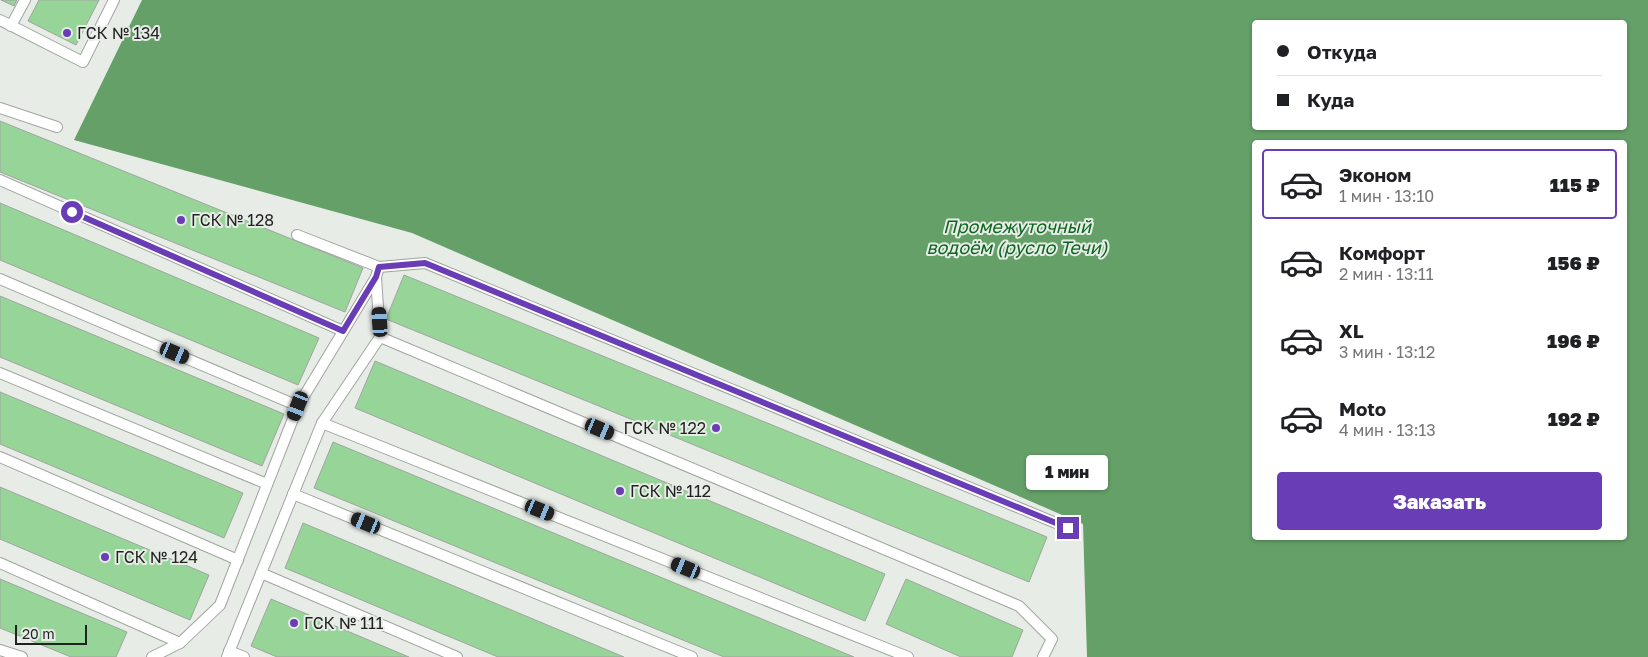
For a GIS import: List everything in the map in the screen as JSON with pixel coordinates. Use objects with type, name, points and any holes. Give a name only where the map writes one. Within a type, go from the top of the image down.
[{"type":"lane","points":[[11,26],[24,0]]},
{"type":"lane","points":[[0,20],[82,62],[114,0]]},
{"type":"lane","points":[[0,108],[57,127]]},
{"type":"lane","points":[[0,180],[343,331]]},
{"type":"lane","points":[[297,235],[378,272],[425,263],[1068,528]]},
{"type":"lane","points":[[152,657],[180,643],[220,605],[298,406],[378,272]]},
{"type":"lane","points":[[244,657],[228,654],[322,423],[380,337],[378,272]]},
{"type":"lane","points":[[0,279],[298,406]]},
{"type":"lane","points":[[380,337],[1019,606],[1052,639],[1043,657]]},
{"type":"lane","points":[[0,373],[267,484]]},
{"type":"lane","points":[[322,423],[908,657]]},
{"type":"lane","points":[[0,457],[238,560]]},
{"type":"lane","points":[[293,494],[692,657]]},
{"type":"lane","points":[[0,563],[180,643]]},
{"type":"lane","points":[[261,573],[457,657]]},
{"type":"lane","points":[[0,650],[22,657]]},
{"type":"water","name":"Промежуточный водоём (русло Течи)","points":[[142,0],[1648,0],[1648,657],[1087,657],[1083,524],[412,233],[74,140]]},
{"type":"building","points":[[1,0],[17,0],[14,6]]},
{"type":"building","name":"ГСК № 134","points":[[39,0],[99,0],[76,45],[28,21]]},
{"type":"building","name":"ГСК № 128","points":[[0,121],[363,268],[345,312],[0,172]]},
{"type":"building","points":[[0,203],[319,338],[298,385],[0,260]]},
{"type":"building","name":"ГСК № 122","points":[[404,275],[1047,537],[1029,582],[386,319]]},
{"type":"building","points":[[0,296],[284,414],[262,466],[0,357]]},
{"type":"building","name":"ГСК № 112","points":[[375,361],[885,574],[865,621],[355,408]]},
{"type":"building","points":[[0,392],[243,493],[224,538],[0,444]]},
{"type":"building","points":[[333,442],[854,657],[724,657],[314,488]]},
{"type":"building","name":"ГСК № 124","points":[[0,487],[209,575],[190,620],[0,539]]},
{"type":"building","points":[[303,523],[624,657],[498,657],[285,568]]},
{"type":"building","points":[[0,579],[127,632],[116,657],[71,657],[0,628]]},
{"type":"building","points":[[906,579],[1023,630],[1012,657],[961,657],[886,624]]},
{"type":"building","name":"ГСК № 111","points":[[271,599],[409,657],[277,657],[251,646]]},
{"type":"place","name":"ГСК № 134","points":[[67,33]]},
{"type":"place","name":"ГСК № 128","points":[[181,220]]},
{"type":"place","name":"ГСК № 122","points":[[716,428]]},
{"type":"place","name":"ГСК № 112","points":[[620,491]]},
{"type":"place","name":"ГСК № 124","points":[[105,557]]},
{"type":"place","name":"ГСК № 111","points":[[294,623]]},
{"type":"route","points":[[72,212],[343,331],[376,277],[379,267],[425,263],[1068,528]]}]
